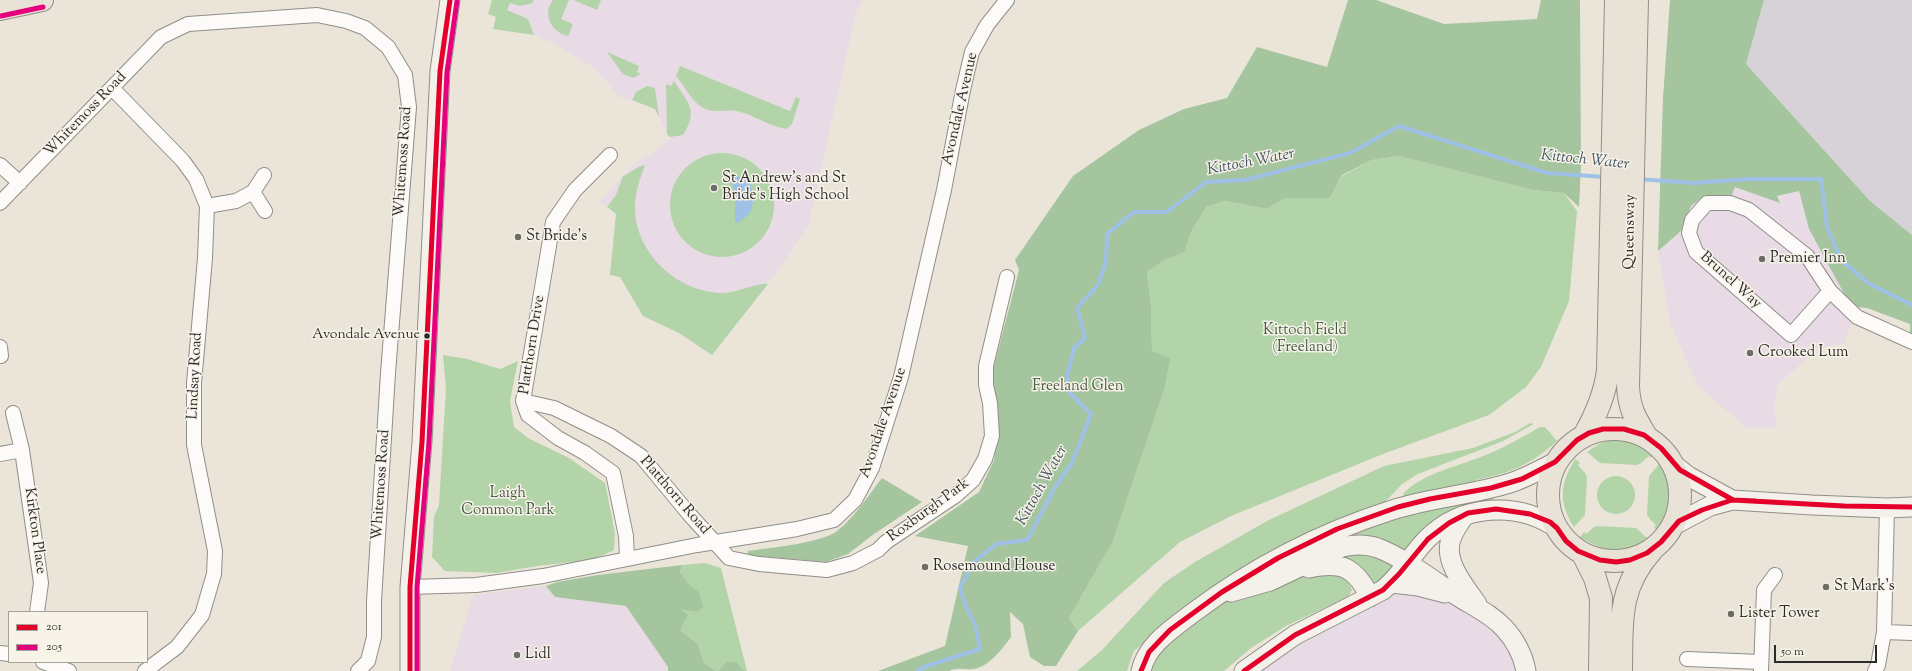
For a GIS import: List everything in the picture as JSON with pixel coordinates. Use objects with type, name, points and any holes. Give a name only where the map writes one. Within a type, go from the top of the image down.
[{"type":"highway","points":[[0,9],[42,0]]},
{"type":"highway","name":"Queensway","points":[[1616,0],[1623,140],[1632,231],[1628,397],[1632,413],[1646,436]]},
{"type":"highway","name":"Queensway","points":[[1584,436],[1597,412],[1607,381],[1610,234],[1623,140],[1637,0]]},
{"type":"highway","points":[[1621,671],[1622,611],[1624,598],[1636,571],[1653,549],[1665,538],[1674,525],[1679,510],[1681,495],[1679,480],[1674,465],[1662,449],[1646,436],[1626,429],[1612,428],[1597,430],[1584,436],[1568,447],[1556,462],[1550,476],[1548,491],[1550,514],[1557,528],[1571,545],[1583,554],[1598,560],[1623,561],[1639,557],[1653,549]]},
{"type":"highway","points":[[1583,554],[1595,578],[1601,598],[1600,671]]},
{"type":"street","name":"Avondale Avenue","points":[[410,587],[483,584],[543,576],[627,558],[797,529],[834,520],[855,500],[872,468],[901,376],[944,190],[963,90],[972,52],[987,25],[1007,0]]},
{"type":"street","points":[[410,671],[410,587],[421,450],[440,70],[449,4]]},
{"type":"street","name":"Whitemoss Road","points":[[0,203],[160,37],[188,24],[317,15],[341,19],[365,28],[388,47],[405,75],[409,107],[388,373],[374,602],[374,637],[368,661],[358,671]]},
{"type":"street","name":"Lindsay Road","points":[[112,88],[183,161],[196,179],[207,206],[205,258],[194,382],[194,445],[215,551],[214,574],[202,615],[177,647],[145,671]]},
{"type":"street","name":"Platthorn Drive","points":[[610,155],[575,190],[554,222],[523,401],[528,415],[558,438],[585,453],[613,473],[626,536],[627,558]]},
{"type":"street","points":[[0,165],[20,183]]},
{"type":"street","points":[[207,206],[236,200],[253,192],[264,176]]},
{"type":"street","points":[[253,192],[265,211]]},
{"type":"street","name":"Brunel Way","points":[[1830,291],[1791,335],[1696,252],[1688,233],[1692,220],[1706,202],[1730,203],[1749,210],[1807,256],[1830,291],[1857,317],[1912,342]]},
{"type":"street","name":"Roxburgh Park","points":[[715,543],[729,558],[759,564],[827,570],[853,563],[878,550],[886,542],[955,496],[973,480],[985,459],[992,436],[990,403],[986,385],[986,366],[1007,277]]},
{"type":"street","name":"Platthorn Road","points":[[523,401],[554,408],[611,436],[641,456],[715,543]]},
{"type":"street","name":"Kirkton Place","points":[[13,413],[22,450],[41,584],[37,611]]},
{"type":"street","points":[[0,454],[22,450]]},
{"type":"street","points":[[1141,671],[1143,661],[1148,651],[1183,620],[1214,597],[1268,562],[1347,525],[1430,499],[1491,489],[1511,483],[1556,462]]},
{"type":"street","points":[[1674,465],[1688,476],[1732,500]]},
{"type":"street","points":[[1674,525],[1710,506],[1732,500],[1887,508],[1912,506]]},
{"type":"street","points":[[1875,671],[1878,665],[1884,632],[1887,508]]},
{"type":"street","points":[[1244,671],[1295,635],[1370,597],[1392,583],[1436,531],[1465,515],[1476,511],[1507,510],[1539,518],[1557,528]]},
{"type":"street","points":[[1465,515],[1450,540],[1451,558],[1461,581],[1479,608]]},
{"type":"street","points":[[1214,597],[1270,581],[1342,547],[1354,545],[1378,548],[1408,564],[1493,617],[1504,628],[1521,653],[1526,671]]},
{"type":"street","points":[[1290,572],[1327,564],[1339,566],[1353,572],[1365,587],[1370,597]]},
{"type":"street","points":[[1687,659],[1761,666],[1764,590],[1775,575]]},
{"type":"street","points":[[1392,583],[1431,589],[1459,597]]},
{"type":"street","points":[[1884,632],[1912,633]]},
{"type":"street","points":[[46,663],[69,671]]},
{"type":"shaded area","name":"St Andrew's and St Bride's High School","points":[[511,0],[863,0],[856,13],[808,226],[776,273],[712,355],[679,333],[643,316],[620,277],[610,275],[616,214],[600,201],[636,162],[655,152],[670,138],[655,109],[620,97],[592,66],[553,43],[534,35],[528,19],[506,11]]},
{"type":"shaded area","points":[[1764,0],[1912,0],[1912,235],[1870,201],[1746,64]]},
{"type":"shaded area","points":[[1735,186],[1779,203],[1777,197],[1799,191],[1809,229],[1847,298],[1858,307],[1844,344],[1819,347],[1777,386],[1774,410],[1777,427],[1747,428],[1698,386],[1670,324],[1658,251],[1681,231],[1691,206],[1706,195],[1730,197]]},
{"type":"shaded area","points":[[1392,583],[1479,607],[1526,671],[1244,671]]},
{"type":"shaded area","points":[[546,586],[555,597],[626,606],[668,667],[668,671],[450,671],[473,595]]},
{"type":"green space","points":[[492,0],[533,0],[533,3],[520,6],[510,3],[507,10],[528,19],[534,35],[493,29],[496,17],[488,14]]},
{"type":"green space","points":[[553,0],[569,0],[561,19],[573,24],[568,36],[557,31],[550,22],[548,11]]},
{"type":"green space","points":[[573,0],[601,0],[597,10]]},
{"type":"green space","name":"Freeland Glen","points":[[1348,0],[1376,0],[1444,24],[1537,19],[1541,0],[1580,0],[1581,166],[1579,207],[1564,193],[1533,190],[1399,156],[1372,160],[1342,175],[1330,198],[1284,198],[1267,209],[1225,201],[1206,207],[1190,234],[1185,252],[1163,261],[1147,272],[1151,305],[1152,351],[1170,359],[1164,390],[1113,541],[1069,618],[1078,631],[1056,666],[1044,666],[1030,657],[1023,624],[1010,612],[1011,637],[990,661],[979,668],[955,669],[949,671],[878,671],[945,646],[968,546],[915,536],[979,492],[994,460],[998,431],[993,370],[1019,270],[1015,260],[1073,176],[1139,130],[1184,109],[1227,98],[1257,47],[1327,67]]},
{"type":"green space","points":[[1670,0],[1764,0],[1746,64],[1870,201],[1912,235],[1912,336],[1910,335],[1910,324],[1867,308],[1858,307],[1847,299],[1809,229],[1799,191],[1777,196],[1780,203],[1735,187],[1731,197],[1706,195],[1691,206],[1681,231],[1658,251],[1663,98]]},
{"type":"green space","points":[[607,52],[639,66],[637,72],[641,74],[633,78],[623,74]]},
{"type":"green space","points":[[680,66],[790,111],[796,97],[800,99],[792,124],[786,129],[737,111],[713,111],[704,108],[692,98],[676,76]]},
{"type":"green space","points":[[674,81],[687,101],[691,113],[688,126],[683,135],[670,137],[667,134],[666,84],[671,86]]},
{"type":"green space","points":[[647,86],[655,88],[659,117],[655,109],[632,100],[636,92]]},
{"type":"green space","points":[[722,153],[742,157],[759,168],[770,185],[774,205],[770,225],[759,242],[742,253],[722,257],[702,253],[685,242],[674,225],[670,205],[674,185],[685,168],[702,157]]},
{"type":"green space","name":"Kittoch Field (Freeland)","points":[[1399,156],[1533,190],[1564,193],[1577,211],[1569,301],[1541,367],[1526,387],[1489,415],[1383,454],[1231,516],[1180,542],[1078,631],[1069,618],[1113,541],[1164,390],[1152,351],[1151,305],[1147,272],[1163,261],[1185,252],[1190,234],[1206,207],[1225,201],[1267,209],[1283,198],[1330,198],[1342,176],[1372,160]]},
{"type":"green space","points":[[645,165],[636,196],[635,207],[637,224],[642,240],[651,255],[662,268],[691,286],[707,291],[729,293],[768,284],[712,355],[679,333],[643,316],[620,277],[610,275],[616,214],[607,207],[616,195],[623,176]]},
{"type":"green space","name":"Laigh Common Park","points":[[443,355],[467,359],[500,369],[518,361],[510,401],[514,427],[528,438],[569,458],[605,483],[615,533],[614,550],[592,560],[537,566],[496,573],[445,571],[432,557],[434,517],[439,505],[446,388]]},
{"type":"green space","points":[[1530,423],[1534,424],[1503,441],[1418,474],[1402,484],[1384,503],[1296,538],[1266,553],[1188,605],[1134,651],[1127,671],[1077,671],[1102,650],[1164,583],[1195,562],[1267,521],[1384,466],[1473,448],[1515,432]]},
{"type":"green space","points":[[1540,427],[1545,427],[1557,441],[1538,456],[1520,467],[1476,480],[1475,483],[1405,498],[1403,494],[1410,487],[1420,481],[1493,452]]},
{"type":"green space","points":[[1611,440],[1636,442],[1656,453],[1651,458],[1649,456],[1637,465],[1600,463],[1587,452],[1599,444]]},
{"type":"green space","points":[[1575,459],[1580,463],[1578,465],[1587,477],[1585,515],[1574,527],[1565,509],[1563,493],[1566,477]]},
{"type":"green space","points":[[1660,463],[1669,481],[1672,498],[1668,514],[1659,532],[1654,527],[1656,525],[1647,514],[1649,476]]},
{"type":"green space","points":[[1616,476],[1626,479],[1632,485],[1635,495],[1632,505],[1626,511],[1616,514],[1606,511],[1600,505],[1597,495],[1600,485],[1606,479]]},
{"type":"green space","points":[[882,478],[922,502],[874,534],[848,554],[826,562],[747,555],[748,551],[808,542],[830,535],[837,531],[850,519]]},
{"type":"green space","points":[[1480,497],[1494,498],[1493,502],[1464,505],[1425,526],[1403,555],[1349,537],[1346,531],[1385,518]]},
{"type":"green space","points":[[1594,527],[1636,528],[1648,539],[1630,548],[1614,550],[1598,546],[1580,537],[1584,532],[1586,534]]},
{"type":"green space","points":[[1349,550],[1393,562],[1394,567],[1380,581],[1368,587],[1330,555]]},
{"type":"green space","points":[[705,563],[721,568],[747,671],[735,662],[726,662],[718,671],[716,671],[704,663],[698,644],[680,630],[678,608],[696,612],[688,584],[680,572],[682,565]]},
{"type":"green space","points":[[682,565],[680,572],[690,586],[699,592],[703,607],[696,612],[680,609],[688,615],[680,630],[698,644],[704,663],[716,671],[668,671],[668,667],[626,606],[555,597],[546,586],[557,582],[598,575]]},
{"type":"green space","points":[[1319,572],[1339,576],[1347,581],[1352,590],[1348,597],[1286,626],[1251,648],[1224,671],[1147,671],[1152,654],[1211,605],[1269,586]]},
{"type":"green space","points":[[726,662],[736,662],[745,671],[718,671]]},
{"type":"water","points":[[729,175],[735,175],[748,182],[753,194],[751,210],[748,215],[738,223],[735,222],[735,194]]},
{"type":"waterway","name":"Kittoch Water","points":[[918,671],[924,667],[980,649],[975,625],[965,604],[960,588],[973,563],[996,544],[1027,540],[1055,487],[1072,463],[1091,414],[1069,392],[1067,377],[1074,348],[1085,338],[1077,308],[1098,285],[1106,261],[1107,234],[1134,212],[1167,212],[1206,182],[1245,180],[1350,153],[1399,126],[1547,173],[1606,177]]},
{"type":"waterway","name":"Kittoch Water","points":[[1638,179],[1693,183],[1748,179],[1821,179],[1827,227],[1841,260],[1868,283],[1912,305]]},
{"type":"transit line","name":"201","points":[[410,671],[410,587],[422,442],[440,71],[450,0]]},
{"type":"transit line","name":"205","points":[[417,671],[417,587],[429,442],[447,72],[457,1]]},
{"type":"transit line","name":"205","points":[[1,16],[43,7]]},
{"type":"transit line","name":"201","points":[[1141,671],[1149,652],[1170,630],[1222,592],[1278,558],[1337,529],[1398,507],[1430,499],[1491,488],[1522,479],[1555,462],[1577,440],[1589,433],[1603,429],[1624,429],[1644,435],[1661,448],[1680,470],[1733,500],[1844,506],[1912,507]]},
{"type":"transit line","name":"201","points":[[1244,671],[1295,635],[1383,590],[1399,574],[1428,539],[1449,523],[1468,513],[1496,509],[1530,514],[1550,522],[1557,528],[1566,541],[1578,551],[1600,560],[1616,562],[1630,560],[1647,553],[1661,542],[1679,521],[1702,510],[1732,500],[1756,501]]},
{"type":"place","name":"St Andrew's and St Bride's High School","points":[[714,188]]},
{"type":"place","name":"St Bride's","points":[[518,237]]},
{"type":"place","name":"Premier Inn","points":[[1762,259]]},
{"type":"place","name":"Avondale Avenue","points":[[427,336]]},
{"type":"place","name":"Crooked Lum","points":[[1750,353]]},
{"type":"place","name":"Rosemound House","points":[[925,567]]},
{"type":"place","name":"St Mark's","points":[[1826,587]]},
{"type":"place","name":"Lister Tower","points":[[1731,614]]},
{"type":"place","name":"Lidl","points":[[517,655]]}]
